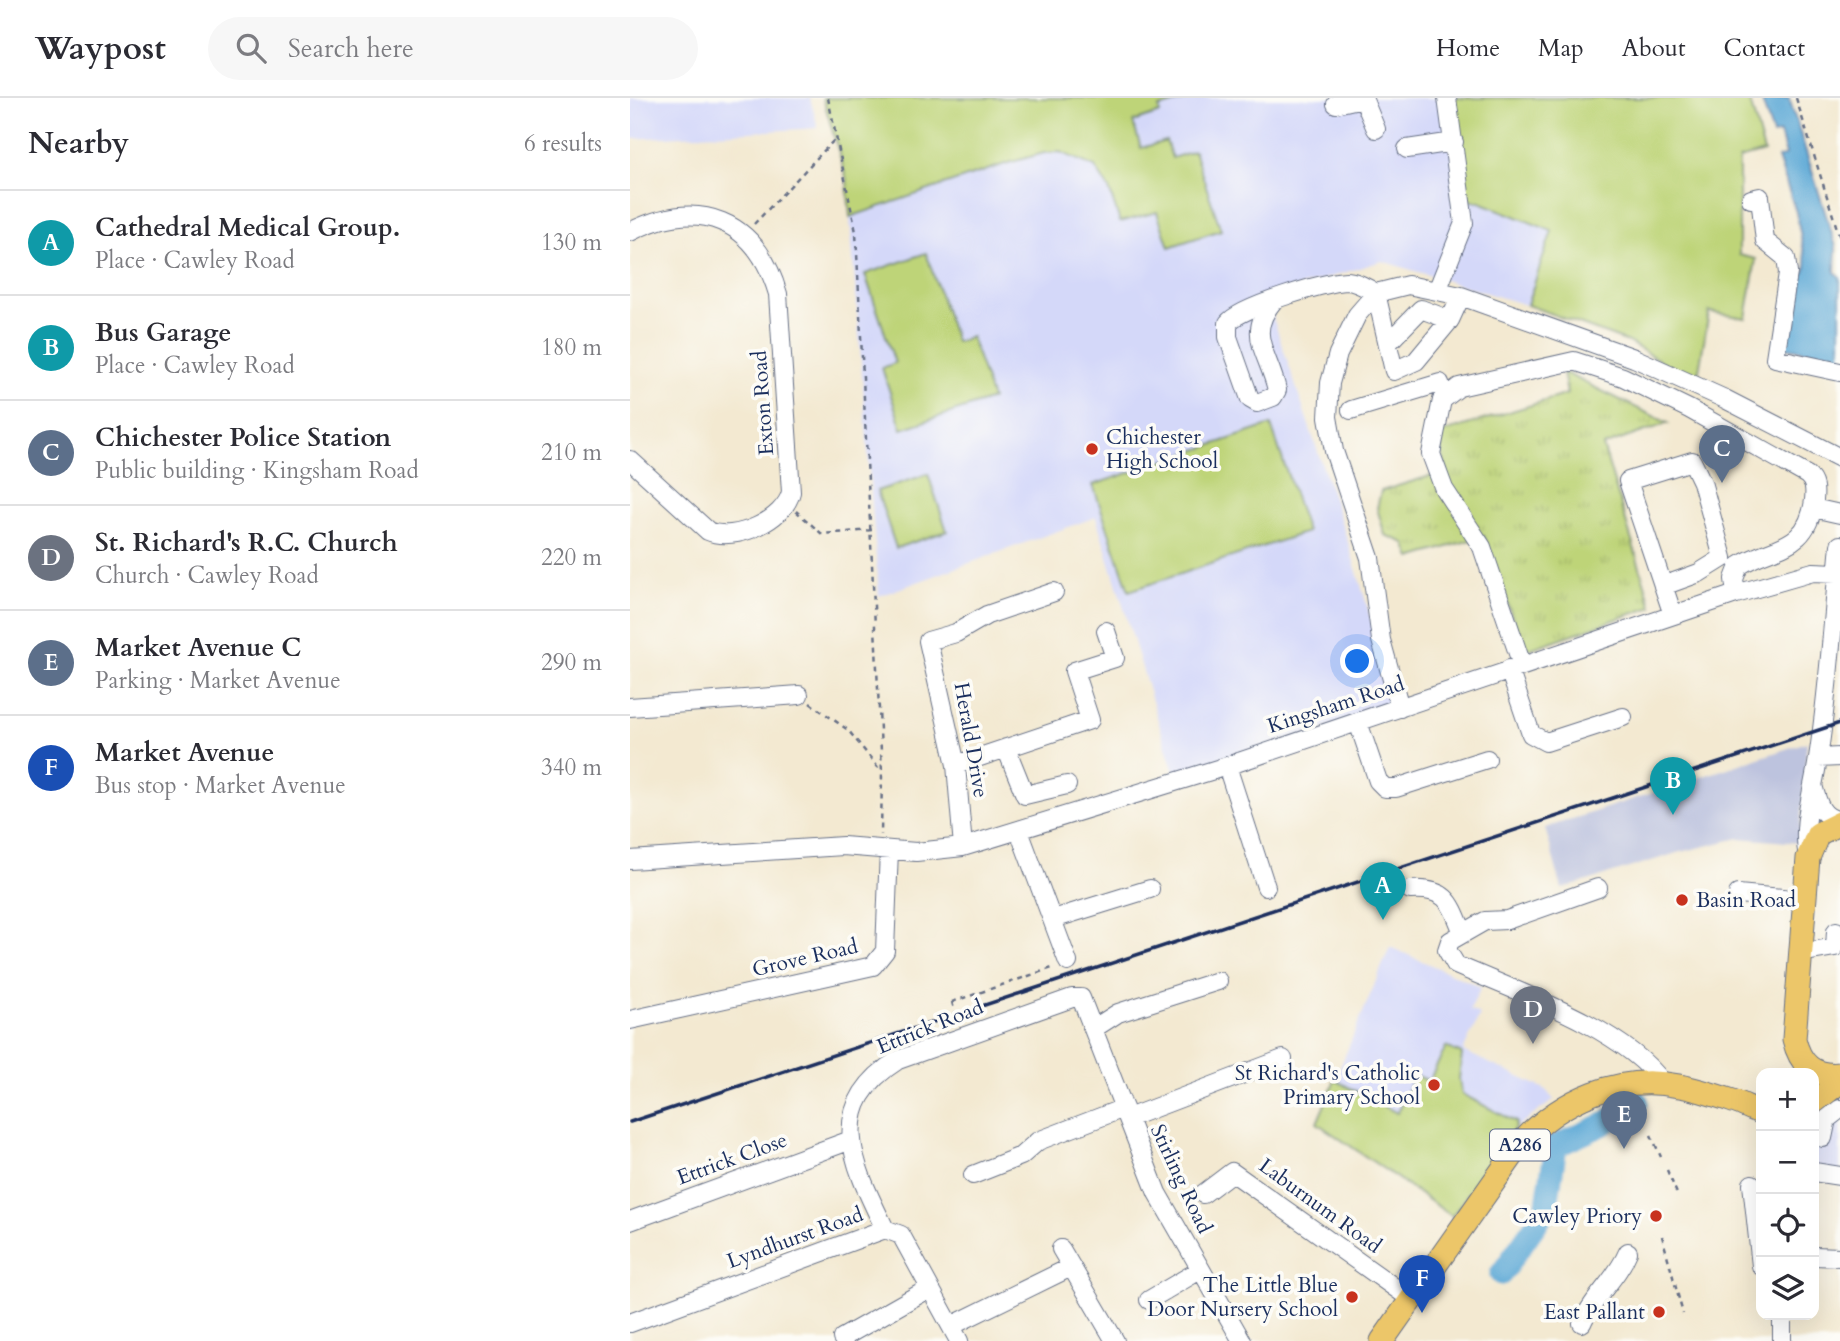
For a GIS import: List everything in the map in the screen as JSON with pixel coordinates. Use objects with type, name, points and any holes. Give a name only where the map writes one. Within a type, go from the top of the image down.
[{"type":"main road","points":[[1789,1068],[1794,1039],[1808,858],[1818,834],[1840,821]]},
{"type":"main road","points":[[1794,1039],[1798,1056],[1808,1068],[1825,1074],[1840,1074]]},
{"type":"main road","points":[[1819,1098],[1840,1082]]},
{"type":"main road","name":"A286","points":[[1382,1341],[1522,1142],[1537,1126],[1564,1106],[1596,1092],[1628,1084],[1663,1083],[1750,1102]]},
{"type":"street","points":[[1336,104],[1363,98],[1376,129]]},
{"type":"street","points":[[1437,291],[1464,223],[1447,98]]},
{"type":"street","points":[[1408,149],[1454,142]]},
{"type":"street","points":[[1751,199],[1760,197],[1765,241],[1786,258],[1788,273],[1775,358],[1840,372]]},
{"type":"street","name":"Exton Road","points":[[630,232],[656,220],[686,215],[717,219],[744,233],[760,251],[778,294],[791,492],[788,504]]},
{"type":"street","points":[[1274,300],[1260,318],[1258,329],[1277,390],[1273,397],[1257,403],[1250,399],[1227,329],[1237,313],[1274,300],[1348,281],[1376,293]]},
{"type":"street","points":[[1400,708],[1381,640],[1370,558],[1334,451],[1328,417],[1330,383],[1338,354],[1357,315],[1376,293],[1408,285],[1461,296],[1633,358],[1725,399],[1840,458]]},
{"type":"street","points":[[1376,293],[1400,395]]},
{"type":"street","points":[[1394,371],[1416,360],[1450,320],[1461,296]]},
{"type":"street","points":[[1388,343],[1421,309],[1450,320]]},
{"type":"street","points":[[1623,717],[1546,742],[1531,734],[1516,667],[1482,547],[1444,489],[1431,454],[1442,400],[1459,387],[1574,361],[1623,377],[1689,409],[1807,475],[1813,480],[1815,491],[1813,508],[1794,541],[1739,566],[1734,579],[1736,594]]},
{"type":"street","points":[[1351,410],[1440,383]]},
{"type":"street","points":[[630,460],[708,531],[718,535],[730,536],[779,514],[788,504]]},
{"type":"street","points":[[1663,586],[1699,573],[1723,558],[1702,482],[1692,461],[1628,481],[1663,586],[1673,615]]},
{"type":"street","points":[[1813,508],[1840,514]]},
{"type":"street","points":[[1808,858],[1804,838],[1807,802],[1813,785],[1833,680],[1840,545]]},
{"type":"street","name":"Kingsham Road","points":[[630,860],[844,846],[916,852],[963,847],[1227,766],[1736,594],[1813,572],[1837,573]]},
{"type":"street","name":"Herald Drive","points":[[963,847],[956,765],[928,641],[956,633],[987,615],[1054,592]]},
{"type":"street","points":[[956,765],[1090,720],[1074,671],[1115,658],[1106,631]]},
{"type":"street","points":[[630,707],[799,695]]},
{"type":"street","points":[[1358,722],[1378,781],[1385,788],[1396,788],[1487,759]]},
{"type":"street","points":[[1006,748],[1024,795],[1067,785]]},
{"type":"street","points":[[1818,758],[1840,757]]},
{"type":"street","points":[[1227,766],[1266,887]]},
{"type":"street","points":[[1813,785],[1824,813],[1832,820],[1840,821]]},
{"type":"street","points":[[1019,831],[1052,919],[1061,965]]},
{"type":"street","name":"Grove Road","points":[[630,1020],[873,966],[885,951],[885,850]]},
{"type":"street","points":[[1598,888],[1507,920],[1485,921],[1450,941],[1447,950],[1456,965],[1609,1036],[1653,1070],[1663,1083]]},
{"type":"street","points":[[1052,919],[1150,889]]},
{"type":"street","points":[[1410,890],[1430,889],[1444,897],[1452,907],[1462,933]]},
{"type":"street","points":[[1738,894],[1804,900]]},
{"type":"street","points":[[1800,953],[1835,947],[1836,931]]},
{"type":"street","points":[[1093,1029],[1118,1013],[1218,981]]},
{"type":"street","name":"Ettrick Road","points":[[885,1229],[860,1177],[851,1140],[859,1100],[874,1075],[898,1060],[1072,998],[1081,998]]},
{"type":"street","name":"Stirling Road","points":[[1081,998],[1157,1193],[1242,1341]]},
{"type":"street","points":[[973,1175],[1021,1156],[1038,1141],[1283,1059]]},
{"type":"street","points":[[1819,1134],[1827,1119],[1840,1109]]},
{"type":"street","points":[[1819,1136],[1840,1144]]},
{"type":"street","name":"Ettrick Close","points":[[630,1221],[851,1140]]},
{"type":"street","name":"Laburnum Road","points":[[1203,1194],[1233,1172],[1411,1299]]},
{"type":"street","points":[[1819,1173],[1840,1176]]},
{"type":"street","points":[[1752,1184],[1760,1257]]},
{"type":"street","name":"Lyndhurst Road","points":[[630,1323],[885,1229],[901,1235],[955,1334]]},
{"type":"street","points":[[1061,1249],[1115,1341]]},
{"type":"street","points":[[1581,1323],[1586,1311],[1623,1266],[1628,1252]]},
{"type":"street","points":[[1819,1255],[1840,1257]]},
{"type":"street","points":[[955,1334],[1071,1267]]},
{"type":"street","points":[[1149,1300],[1200,1270]]},
{"type":"street","points":[[844,1341],[842,1338],[930,1287]]},
{"type":"street","points":[[1782,1320],[1782,1341]]},
{"type":"path","points":[[828,98],[856,232],[885,850]]},
{"type":"path","points":[[1796,98],[1840,239]]},
{"type":"path","points":[[744,233],[835,138]]},
{"type":"path","points":[[788,504],[822,534],[872,530]]},
{"type":"path","points":[[799,695],[848,730],[882,772]]},
{"type":"path","points":[[958,1023],[952,1002],[1061,965]]},
{"type":"path","points":[[1651,1135],[1661,1157]]},
{"type":"path","points":[[1667,1170],[1678,1196]]},
{"type":"path","points":[[1662,1236],[1683,1314]]},
{"type":"shaded area","points":[[630,98],[810,98],[818,128],[630,139]]},
{"type":"shaded area","name":"Chichester High School","points":[[823,98],[1749,98],[1764,152],[1739,159],[1739,255],[1756,259],[1746,318],[1709,312],[1697,382],[1627,342],[1526,305],[1382,261],[1266,297],[1348,542],[1397,706],[1175,776],[1096,517],[879,596],[847,181]]},
{"type":"shaded area","points":[[1807,742],[1799,843],[1739,838],[1677,853],[1562,889],[1545,828]]},
{"type":"shaded area","name":"St Richard's Catholic Primary School","points":[[1390,947],[1481,987],[1470,1010],[1480,1015],[1463,1051],[1545,1089],[1554,1100],[1515,1128],[1452,1216],[1317,1123]]},
{"type":"shaded area","points":[[1840,1082],[1840,1176],[1819,1173],[1819,1098]]},
{"type":"green space","points":[[823,98],[1193,98],[1159,108],[1160,113],[1133,122],[1141,148],[1166,141],[1172,158],[1194,151],[1221,230],[1169,247],[1157,212],[1120,222],[1109,189],[1095,167],[1060,152],[1044,153],[1008,163],[850,217],[847,181]]},
{"type":"green space","points":[[1450,98],[1749,98],[1764,152],[1739,159],[1739,255],[1756,259],[1746,318],[1709,312],[1697,382],[1628,342],[1527,305],[1552,231],[1480,202],[1466,200]]},
{"type":"green space","points":[[926,253],[956,342],[971,337],[992,399],[902,429],[882,368],[895,363],[865,274]]},
{"type":"green space","points":[[1563,372],[1668,423],[1603,446],[1652,607],[1524,651],[1484,536],[1411,558],[1405,543],[1385,535],[1377,508],[1381,491],[1447,471],[1441,451],[1441,433],[1567,394]]},
{"type":"green space","points":[[1271,425],[1307,532],[1129,591],[1093,485]]},
{"type":"green space","points":[[928,474],[947,531],[896,548],[877,491]]},
{"type":"green space","points":[[1446,1047],[1462,1054],[1459,1079],[1462,1094],[1516,1122],[1515,1128],[1452,1216],[1317,1123],[1335,1080],[1397,1113],[1415,1075],[1429,1081]]},
{"type":"water","points":[[1761,98],[1789,98],[1836,247],[1835,272],[1840,277],[1840,357],[1783,347],[1792,274],[1804,273],[1807,267],[1796,212],[1778,158],[1786,155],[1780,133],[1773,135]]},
{"type":"waterway","points":[[1501,1274],[1546,1210],[1556,1146],[1604,1124],[1637,1102]]},
{"type":"railway","points":[[630,1122],[1840,723]]},
{"type":"place","name":"Chichester High School","points":[[1092,449]]},
{"type":"place","name":"Chichester Police Station","points":[[1722,483]]},
{"type":"place","name":"Bus Garage","points":[[1673,815]]},
{"type":"place","name":"Basin Road","points":[[1682,900]]},
{"type":"place","name":"Cathedral Medical Group.","points":[[1383,920]]},
{"type":"place","name":"St. Richard's R.C. Church","points":[[1533,1044]]},
{"type":"place","name":"St Richard's Catholic Primary School","points":[[1434,1085]]},
{"type":"place","name":"Market Avenue C","points":[[1624,1149]]},
{"type":"place","name":"Cawley Priory","points":[[1656,1216]]},
{"type":"place","name":"The Little Blue Door Nursery School","points":[[1352,1297]]},
{"type":"place","name":"East Pallant","points":[[1659,1312]]},
{"type":"place","name":"Market Avenue","points":[[1422,1313]]}]
